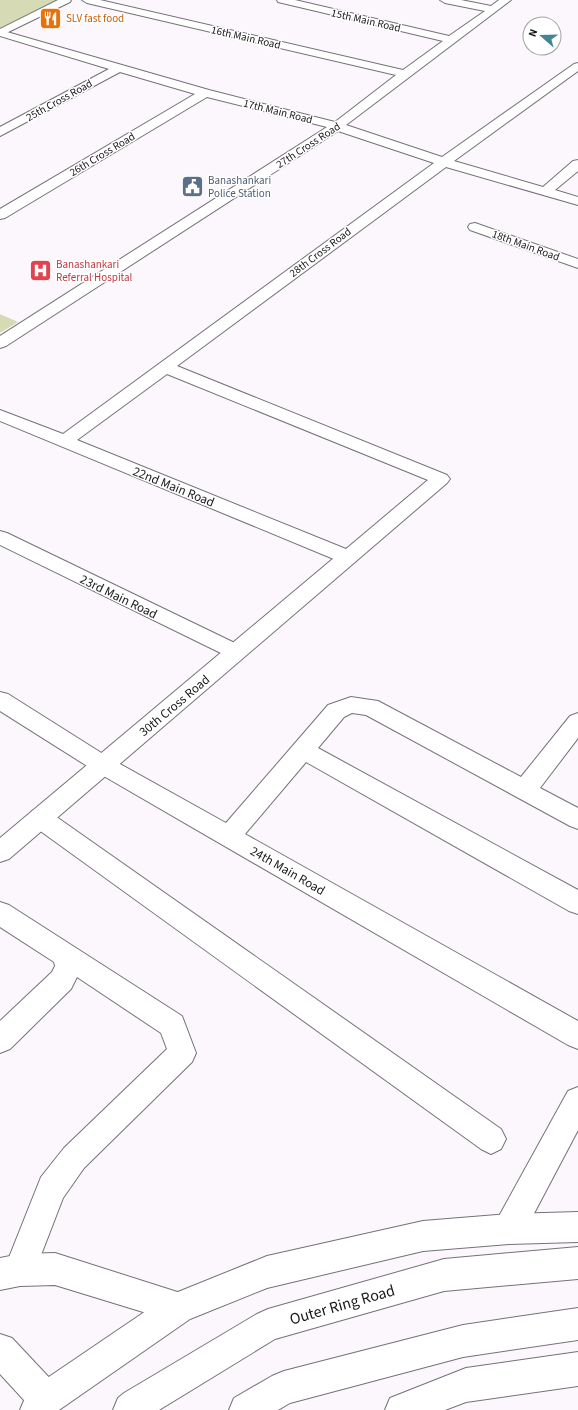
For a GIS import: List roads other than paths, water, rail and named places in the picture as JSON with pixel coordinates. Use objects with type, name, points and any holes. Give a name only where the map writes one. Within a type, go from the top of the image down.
[{"type":"main road","points":[[0,33],[66,0]]},
{"type":"main road","name":"16th Main Road","points":[[87,0],[405,74]]},
{"type":"main road","name":"15th Main Road","points":[[282,0],[451,40]]},
{"type":"main road","points":[[445,0],[492,9]]},
{"type":"main road","name":"27th Cross Road","points":[[0,343],[337,126],[506,0]]},
{"type":"main road","name":"17th Main Road","points":[[0,33],[205,93],[337,126],[443,162],[578,201]]},
{"type":"main road","name":"28th Cross Road","points":[[65,441],[443,162],[578,66]]},
{"type":"main road","name":"25th Cross Road","points":[[0,132],[119,68]]},
{"type":"main road","name":"26th Cross Road","points":[[0,215],[205,93]]},
{"type":"main road","points":[[545,192],[578,164]]},
{"type":"main road","name":"18th Main Road","points":[[475,227],[578,264]]},
{"type":"main road","name":"30th Cross Road","points":[[0,852],[441,479],[165,367]]},
{"type":"main road","name":"22nd Main Road","points":[[0,415],[348,558]]},
{"type":"main road","name":"23rd Main Road","points":[[1,538],[236,652]]},
{"type":"main road","name":"24th Main Road","points":[[0,700],[103,765],[578,1036]]},
{"type":"main road","points":[[229,836],[336,712],[352,705],[370,707],[578,819]]},
{"type":"main road","points":[[525,790],[578,722]]},
{"type":"main road","points":[[303,750],[578,903]]},
{"type":"main road","points":[[40,818],[491,1139]]},
{"type":"main road","points":[[0,913],[172,1025],[182,1053],[74,1158],[52,1188],[10,1272]]},
{"type":"main road","points":[[0,1040],[62,980],[68,966],[65,955]]},
{"type":"main road","points":[[509,1229],[578,1101]]},
{"type":"main road","points":[[0,1350],[42,1405],[179,1307],[267,1272],[423,1236],[509,1229],[578,1227]]},
{"type":"main road","name":"Outer Ring Road","points":[[130,1410],[268,1325],[444,1275],[578,1263]]},
{"type":"main road","points":[[10,1272],[55,1269],[179,1307]]},
{"type":"main road","points":[[246,1410],[284,1388],[463,1340],[578,1324]]},
{"type":"main road","points":[[402,1410],[466,1385],[578,1369]]},
{"type":"place","name":"SLV fast food","points":[[50,18]]},
{"type":"place","name":"Banashankari Police Station","points":[[193,186]]},
{"type":"place","name":"Banashankari Referral Hospital","points":[[40,270]]}]
